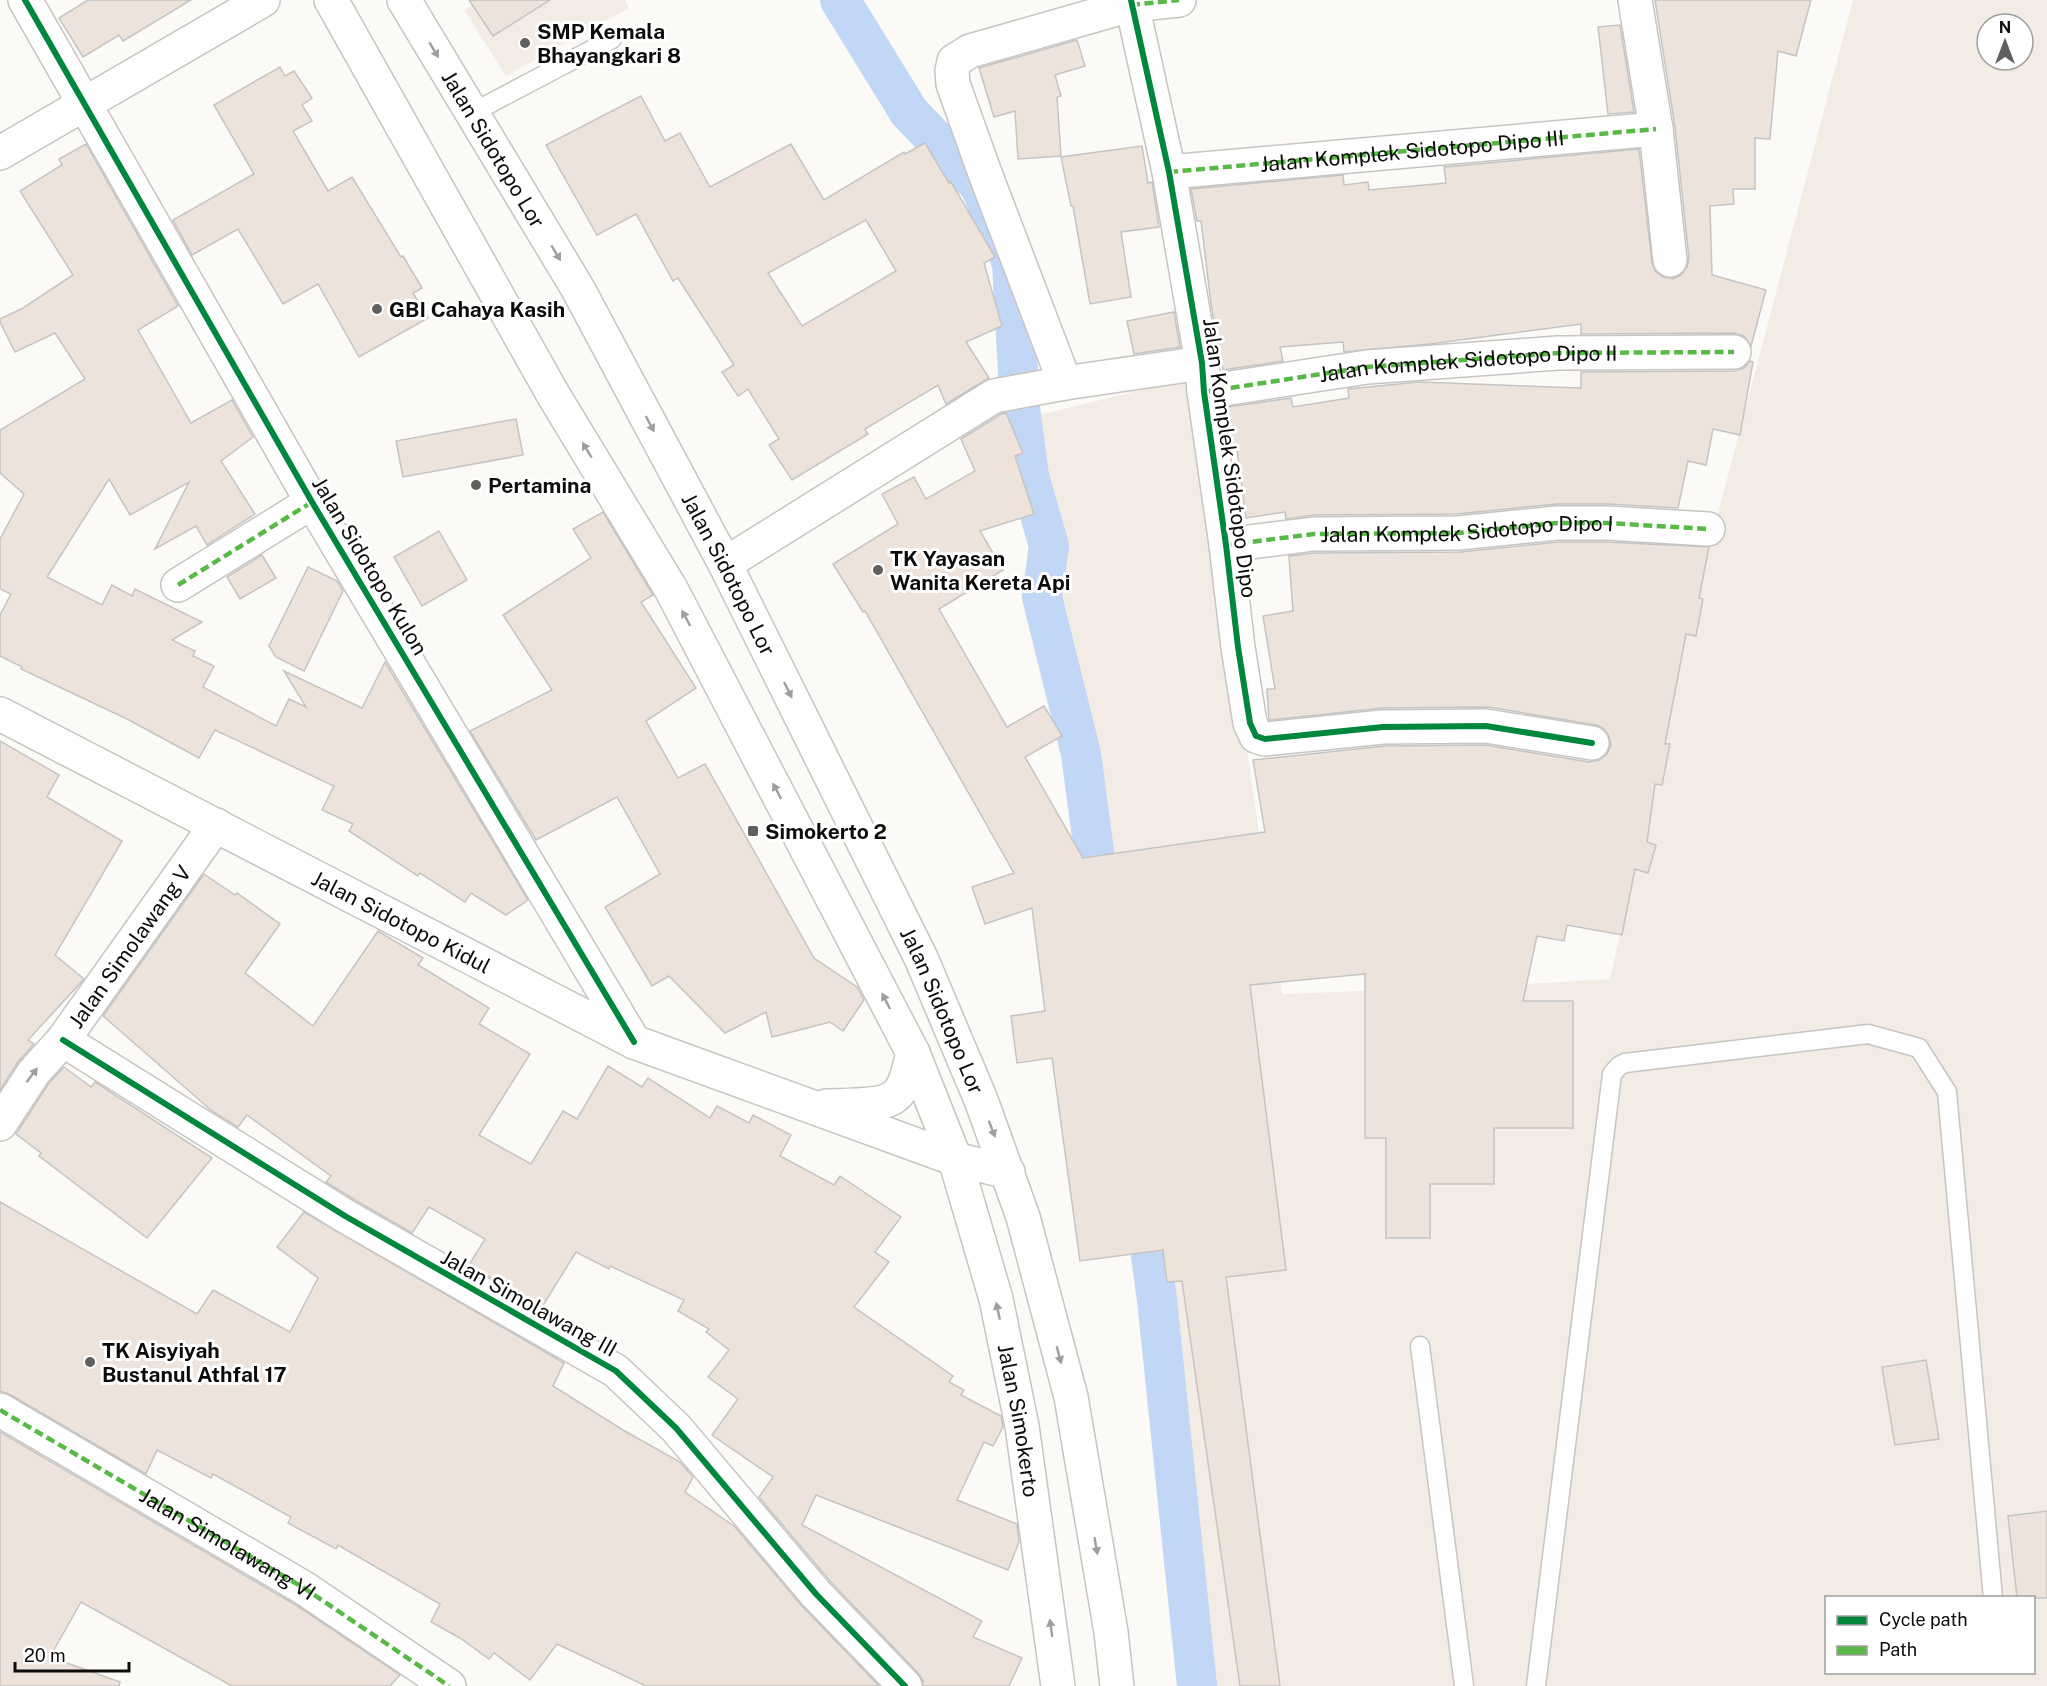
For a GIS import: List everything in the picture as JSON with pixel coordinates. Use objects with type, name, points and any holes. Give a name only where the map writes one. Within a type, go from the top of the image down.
[{"type":"main road","name":"Jalan Sidotopo Kulon","points":[[25,0],[312,502],[634,1042]]},
{"type":"main road","points":[[0,153],[263,0]]},
{"type":"main road","name":"Jalan Sidotopo Lor","points":[[330,0],[554,396],[671,589],[913,1053],[955,1159]]},
{"type":"main road","name":"Jalan Sidotopo Lor","points":[[404,0],[578,289],[725,564],[921,958],[981,1100],[1008,1172]]},
{"type":"main road","points":[[1054,385],[986,176],[953,84],[954,61],[970,51],[1131,2],[1179,0]]},
{"type":"main road","points":[[1635,0],[1656,129],[1670,260]]},
{"type":"main road","name":"Jalan Komplek Sidotopo Dipo","points":[[1131,2],[1169,172],[1203,377],[1238,647],[1250,723],[1256,736],[1265,739],[1383,727],[1486,726],[1592,743]]},
{"type":"main road","name":"Jalan Komplek Sidotopo Dipo III","points":[[1169,172],[1656,129]]},
{"type":"main road","name":"Jalan Komplek Sidotopo Dipo II","points":[[1203,377],[1558,353],[1734,352]]},
{"type":"main road","name":"Jalan Komplek Sidotopo Dipo","points":[[725,564],[994,396],[1054,385],[1203,377]]},
{"type":"main road","points":[[178,585],[312,502]]},
{"type":"main road","name":"Jalan Komplek Sidotopo Dipo I","points":[[1226,545],[1314,534],[1458,532],[1557,523],[1607,523],[1708,530]]},
{"type":"main road","name":"Jalan Sidotopo Kidul","points":[[0,714],[634,1042],[955,1159],[1008,1172]]},
{"type":"main road","name":"Jalan Simolawang V","points":[[0,1124],[34,1072],[63,1040],[216,825]]},
{"type":"main road","name":"Jalan Simolawang III","points":[[63,1040],[345,1216],[616,1371],[676,1428],[816,1594],[905,1686]]},
{"type":"main road","name":"Jalan Sidotopo Kidul","points":[[812,1107],[882,1103],[896,1096],[906,1080],[913,1053]]},
{"type":"main road","name":"Jalan Simokerto","points":[[955,1159],[996,1299],[1022,1426],[1058,1686]]},
{"type":"main road","points":[[1008,1172],[1023,1217],[1071,1397],[1118,1686]]},
{"type":"main road","name":"Jalan Simolawang VI","points":[[0,1410],[304,1588],[449,1686]]},
{"type":"lane","points":[[472,113],[612,39]]},
{"type":"lane","points":[[1536,1686],[1612,1074],[1618,1066],[1625,1063],[1868,1034],[1918,1048],[1947,1092],[1993,1596]]},
{"type":"lane","points":[[1420,1346],[1464,1686]]},
{"type":"shaded area","name":"SMP Kemala Bhayangkari 8","points":[[480,0],[625,0],[629,8],[506,76],[464,10]]},
{"type":"shaded area","points":[[1853,0],[2047,0],[2047,1686],[1195,1686],[1015,421],[1194,377],[1282,994],[1610,979],[1687,631]]},
{"type":"building","points":[[88,0],[191,0],[123,41],[119,35],[83,57],[59,18]]},
{"type":"building","points":[[469,0],[550,0],[493,36]]},
{"type":"building","points":[[1655,0],[1811,0],[1796,56],[1778,51],[1770,139],[1755,138],[1755,189],[1733,189],[1734,204],[1710,206],[1712,275],[1766,290],[1751,346],[1744,336],[1734,333],[1581,334],[1581,324],[1430,344],[1344,352],[1343,342],[1280,347],[1283,361],[1223,370],[1211,304],[1201,221],[1197,221],[1191,189],[1343,175],[1344,185],[1368,182],[1369,190],[1446,183],[1444,167],[1639,149],[1652,263],[1655,271],[1663,277],[1673,279],[1681,275],[1687,267],[1689,258],[1675,127]]},
{"type":"building","points":[[1620,25],[1634,112],[1608,114],[1598,27]]},
{"type":"building","points":[[1077,40],[1085,66],[1055,75],[1061,96],[1057,97],[1061,156],[1018,159],[1015,111],[994,117],[979,68]]},
{"type":"building","points":[[280,67],[285,76],[294,71],[312,98],[302,105],[312,121],[293,131],[328,191],[352,177],[422,288],[413,293],[428,318],[359,357],[318,284],[283,304],[238,229],[192,255],[173,220],[254,174],[214,105]]},
{"type":"building","points":[[641,96],[665,141],[680,133],[710,187],[791,144],[824,200],[904,152],[905,154],[925,143],[995,257],[984,263],[1002,326],[966,342],[989,378],[946,404],[938,385],[865,429],[868,434],[792,480],[769,445],[779,439],[748,389],[738,396],[722,372],[734,365],[678,278],[673,281],[636,214],[597,235],[546,145]],"holes":[[[866,220],[896,271],[802,326],[768,273]]]},
{"type":"building","points":[[86,144],[178,306],[138,330],[191,423],[232,400],[253,437],[221,461],[255,514],[207,545],[196,526],[155,549],[189,482],[130,515],[109,479],[47,577],[102,605],[112,585],[132,596],[135,589],[202,622],[172,640],[195,651],[193,656],[214,666],[203,687],[276,726],[289,699],[306,707],[284,671],[362,708],[385,662],[528,900],[506,915],[471,893],[465,902],[420,873],[418,876],[349,831],[353,824],[322,810],[334,786],[215,730],[199,758],[127,719],[21,669],[22,667],[0,656],[0,615],[11,594],[0,589],[0,539],[24,494],[0,473],[0,430],[85,379],[55,333],[15,352],[0,322],[0,319],[23,308],[73,275],[20,191],[62,165],[59,159]]},
{"type":"building","points":[[1142,146],[1148,183],[1152,182],[1159,227],[1121,232],[1131,297],[1090,304],[1073,206],[1071,206],[1061,157]]},
{"type":"building","points":[[1174,312],[1180,347],[1134,354],[1127,321]]},
{"type":"building","points":[[1750,361],[1753,362],[1740,435],[1713,429],[1706,465],[1688,461],[1678,508],[1557,504],[1457,514],[1314,515],[1286,519],[1285,512],[1246,518],[1237,450],[1234,451],[1228,407],[1291,398],[1293,407],[1349,398],[1348,389],[1419,382],[1581,388],[1581,372],[1734,371],[1744,368]]},
{"type":"building","points":[[1006,413],[1023,453],[1015,456],[1034,514],[980,531],[1003,570],[939,609],[1007,727],[1044,706],[1062,736],[1025,757],[1083,858],[1265,832],[1253,760],[1384,746],[1485,745],[1589,762],[1599,760],[1607,754],[1611,745],[1609,736],[1603,728],[1596,725],[1489,707],[1383,708],[1269,720],[1267,689],[1275,689],[1263,616],[1293,611],[1289,556],[1315,553],[1460,552],[1558,542],[1709,547],[1699,598],[1703,599],[1696,636],[1686,634],[1665,744],[1670,744],[1662,785],[1655,784],[1647,842],[1656,845],[1648,873],[1635,869],[1622,935],[1567,925],[1564,941],[1537,936],[1523,1001],[1573,1001],[1573,1128],[1494,1128],[1494,1184],[1430,1184],[1430,1238],[1386,1238],[1386,1138],[1365,1138],[1365,974],[1250,985],[1286,1270],[1226,1277],[1280,1686],[1240,1686],[1182,1281],[1167,1282],[1163,1250],[1080,1261],[1052,1058],[1017,1063],[1011,1016],[1045,1011],[1032,908],[985,924],[972,887],[1014,873],[865,611],[863,612],[833,564],[898,524],[882,494],[914,477],[926,499],[975,471],[961,439]]},
{"type":"building","points":[[516,419],[523,455],[403,477],[396,441]]},
{"type":"building","points":[[603,512],[653,595],[641,602],[696,688],[646,721],[678,778],[705,764],[814,958],[857,987],[864,1000],[843,1031],[830,1022],[772,1037],[766,1012],[725,1033],[669,976],[652,986],[605,907],[660,874],[617,797],[536,840],[470,731],[552,690],[503,615],[591,558],[573,529]]},
{"type":"building","points":[[439,531],[467,580],[422,606],[394,557]]},
{"type":"building","points":[[262,555],[276,578],[240,599],[227,577]]},
{"type":"building","points":[[308,567],[337,581],[343,591],[304,671],[276,657],[269,646]]},
{"type":"building","points":[[0,741],[59,775],[47,797],[122,841],[55,955],[84,979],[28,1040],[34,1044],[18,1062],[0,1090]]},
{"type":"building","points":[[204,874],[235,895],[237,893],[280,924],[245,973],[313,1026],[378,931],[423,958],[418,965],[489,1008],[479,1024],[530,1054],[479,1135],[531,1164],[563,1111],[577,1119],[608,1066],[642,1087],[648,1078],[710,1118],[717,1106],[749,1123],[753,1115],[791,1135],[780,1156],[834,1185],[840,1176],[901,1217],[875,1252],[889,1262],[854,1307],[953,1376],[949,1382],[964,1390],[961,1395],[1001,1416],[1003,1427],[993,1446],[984,1442],[957,1500],[1017,1524],[1019,1542],[1008,1570],[816,1495],[802,1525],[982,1621],[973,1637],[1022,1658],[1009,1686],[923,1686],[918,1673],[830,1581],[759,1497],[773,1477],[712,1435],[738,1399],[708,1377],[729,1350],[706,1332],[709,1329],[678,1311],[684,1300],[610,1266],[609,1269],[576,1252],[542,1307],[469,1265],[485,1239],[429,1207],[412,1233],[355,1200],[326,1182],[331,1176],[247,1115],[238,1127],[212,1111],[103,1016]]},
{"type":"building","points":[[64,1067],[91,1087],[95,1082],[212,1158],[147,1238],[39,1156],[41,1153],[16,1134],[49,1083]]},
{"type":"building","points":[[0,1202],[197,1314],[213,1290],[290,1332],[318,1278],[277,1247],[304,1212],[564,1363],[553,1386],[623,1430],[680,1462],[693,1477],[685,1492],[734,1526],[802,1606],[879,1686],[646,1686],[557,1644],[530,1680],[494,1653],[489,1659],[460,1638],[431,1622],[440,1604],[338,1545],[336,1549],[288,1523],[291,1517],[213,1474],[211,1478],[157,1450],[146,1474],[9,1394],[0,1391]]},
{"type":"building","points":[[1926,1360],[1939,1439],[1895,1445],[1882,1367]]},
{"type":"building","points":[[0,1432],[294,1604],[400,1675],[390,1686],[232,1686],[81,1602],[50,1657],[120,1682],[119,1686],[0,1686]]},
{"type":"building","points":[[2047,1511],[2047,1598],[2017,1596],[2008,1516]]},
{"type":"waterway","points":[[840,0],[909,112],[980,186],[1012,263],[1020,408],[1029,476],[1049,546],[1042,597],[1081,754],[1102,912]]},
{"type":"waterway","points":[[1143,1197],[1157,1300],[1197,1686]]},
{"type":"marked path","points":[[1131,5],[1179,0]]},
{"type":"marked path","points":[[1169,172],[1656,129]]},
{"type":"marked path","points":[[1204,392],[1367,367],[1558,353],[1734,352]]},
{"type":"marked path","points":[[178,585],[312,502]]},
{"type":"marked path","points":[[1226,545],[1314,534],[1458,533],[1557,523],[1607,523],[1708,529]]},
{"type":"marked path","points":[[0,1410],[304,1588],[449,1686]]},
{"type":"cycle path","points":[[25,0],[312,502],[634,1042]]},
{"type":"cycle path","points":[[1131,0],[1169,172],[1202,363],[1238,647],[1250,723],[1256,736],[1265,739],[1383,727],[1486,726],[1592,743]]},
{"type":"cycle path","points":[[63,1040],[345,1216],[616,1371],[676,1428],[816,1594],[905,1686]]},
{"type":"place","name":"SMP Kemala Bhayangkari 8","points":[[525,43]]},
{"type":"place","name":"GBI Cahaya Kasih","points":[[377,309]]},
{"type":"place","name":"Pertamina","points":[[476,485]]},
{"type":"place","name":"TK Yayasan Wanita Kereta Api","points":[[878,570]]},
{"type":"place","name":"Simokerto 2","points":[[753,831]]},
{"type":"place","name":"TK Aisyiyah Bustanul Athfal 17","points":[[90,1362]]}]
